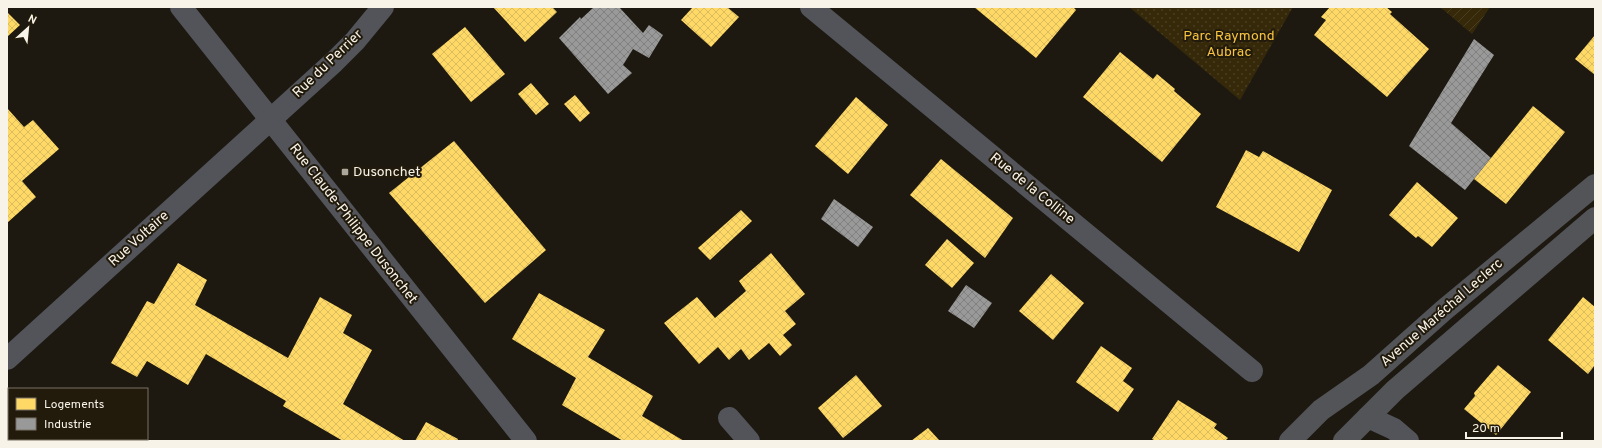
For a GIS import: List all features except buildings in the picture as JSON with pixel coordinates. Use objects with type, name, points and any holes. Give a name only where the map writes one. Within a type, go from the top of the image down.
[{"type":"main road","name":"Avenue Maréchal Leclerc","points":[[1290,441],[1321,410],[1371,375],[1444,310],[1595,185]]},
{"type":"main road","name":"Avenue Maréchal Leclerc","points":[[1344,441],[1395,390],[1595,218]]},
{"type":"street","name":"Rue Claude-Philippe Dusonchet","points":[[181,7],[526,441]]},
{"type":"street","name":"Rue du Perrier","points":[[270,119],[339,57],[354,42],[383,7]]},
{"type":"street","name":"Rue de la Colline","points":[[811,7],[1252,371]]},
{"type":"street","name":"Rue Voltaire","points":[[7,359],[270,119]]},
{"type":"street","points":[[1368,417],[1394,429],[1408,441]]},
{"type":"street","points":[[729,418],[749,441]]},
{"type":"green space","name":"Parc Raymond Aubrac","points":[[1129,7],[1293,7],[1240,100]]},
{"type":"green space","points":[[1440,7],[1490,7],[1472,34]]},
{"type":"place","name":"Dusonchet","points":[[345,172]]}]
